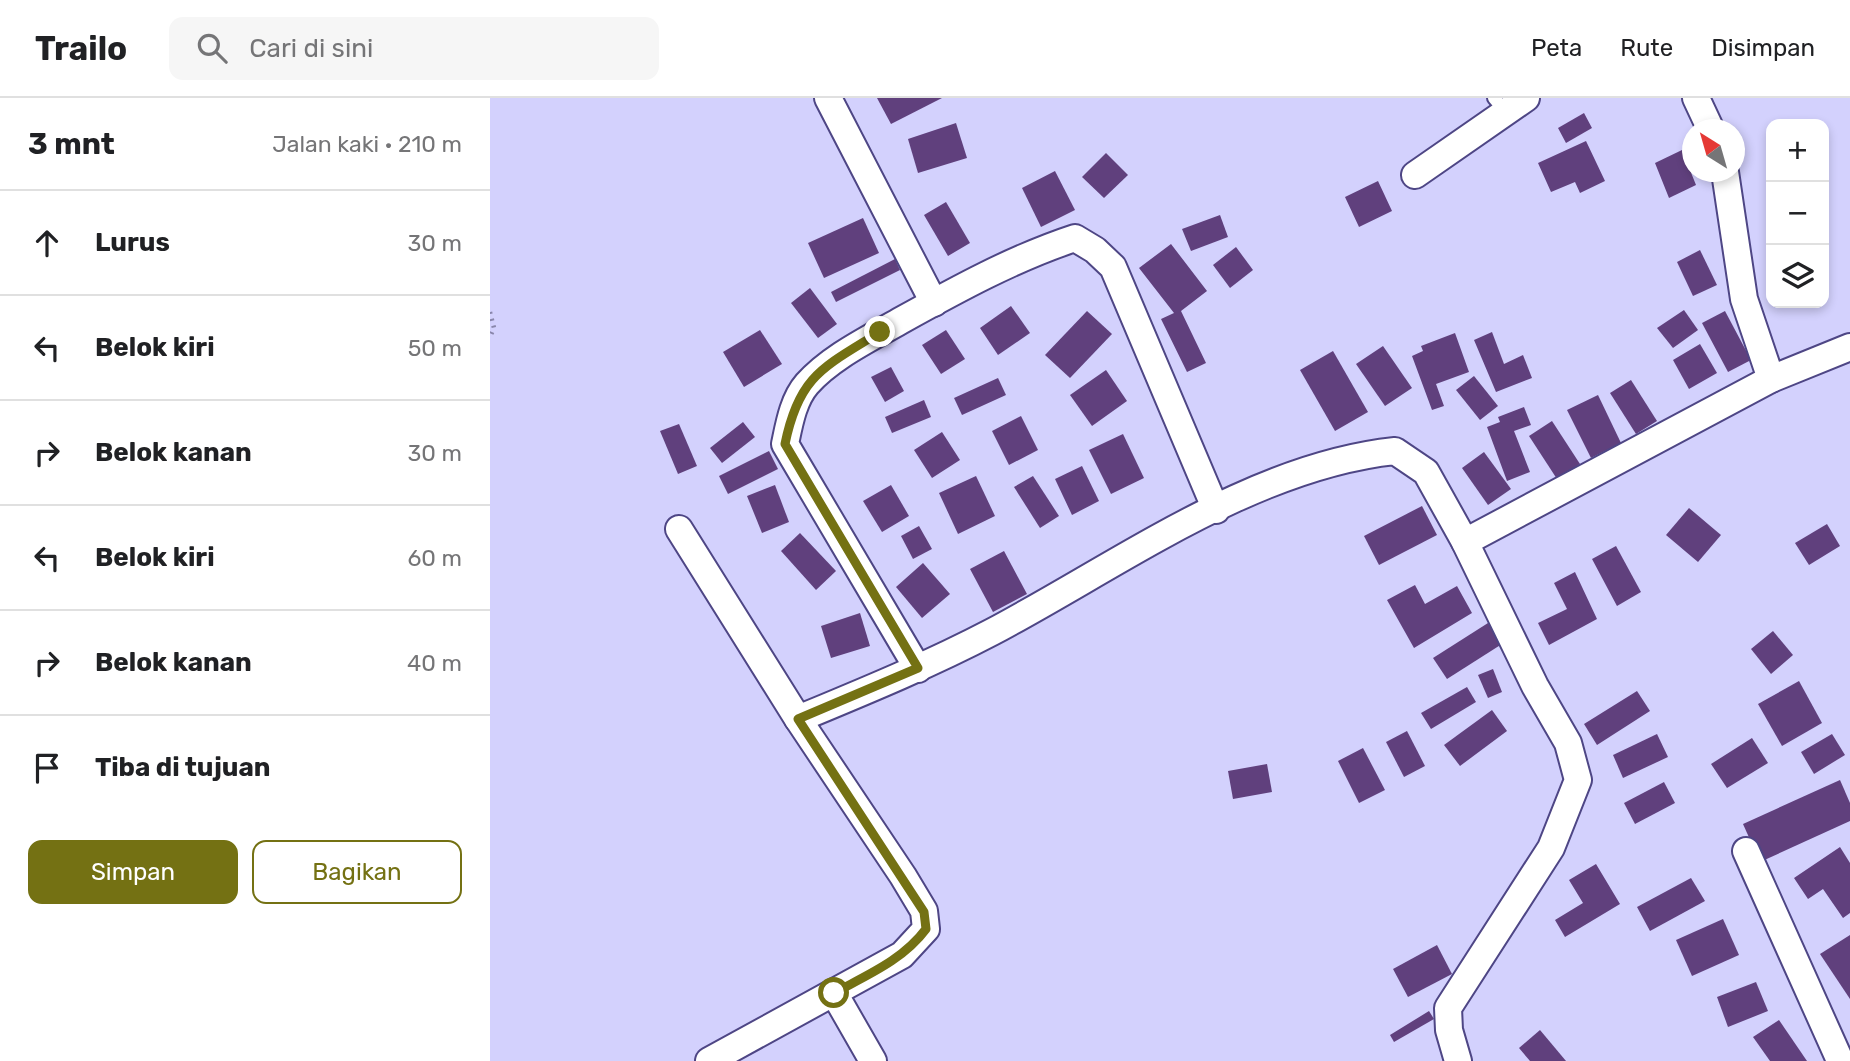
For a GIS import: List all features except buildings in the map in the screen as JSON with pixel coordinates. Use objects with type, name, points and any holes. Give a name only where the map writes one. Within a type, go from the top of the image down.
[{"type":"street","points":[[828,98],[934,303]]},
{"type":"street","points":[[1696,98],[1706,119]]},
{"type":"street","points":[[1415,175],[1509,103]]},
{"type":"street","points":[[1726,182],[1744,299],[1771,379]]},
{"type":"street","points":[[918,668],[785,444],[791,416],[805,386],[833,362],[934,303],[1041,250],[1075,238],[1095,250],[1113,267],[1216,510]]},
{"type":"street","points":[[1465,542],[1771,379],[1850,347]]},
{"type":"street","points":[[798,719],[918,668],[993,631],[1108,565],[1216,510],[1307,468],[1357,455],[1395,451],[1426,472],[1465,542],[1535,686],[1568,743],[1578,780],[1551,848],[1448,1008],[1449,1030],[1458,1061]]},
{"type":"street","points":[[679,529],[798,719],[924,912],[926,929],[902,955],[709,1061]]},
{"type":"street","points":[[1746,850],[1842,1055]]},
{"type":"street","points":[[834,993],[873,1061]]},
{"type":"path","points":[[490,312],[494,328],[490,337]]},
{"type":"route","points":[[834,993],[902,955],[926,929],[924,912],[903,876],[798,719],[918,668],[785,444],[791,416],[805,386],[833,362],[880,332]]}]
